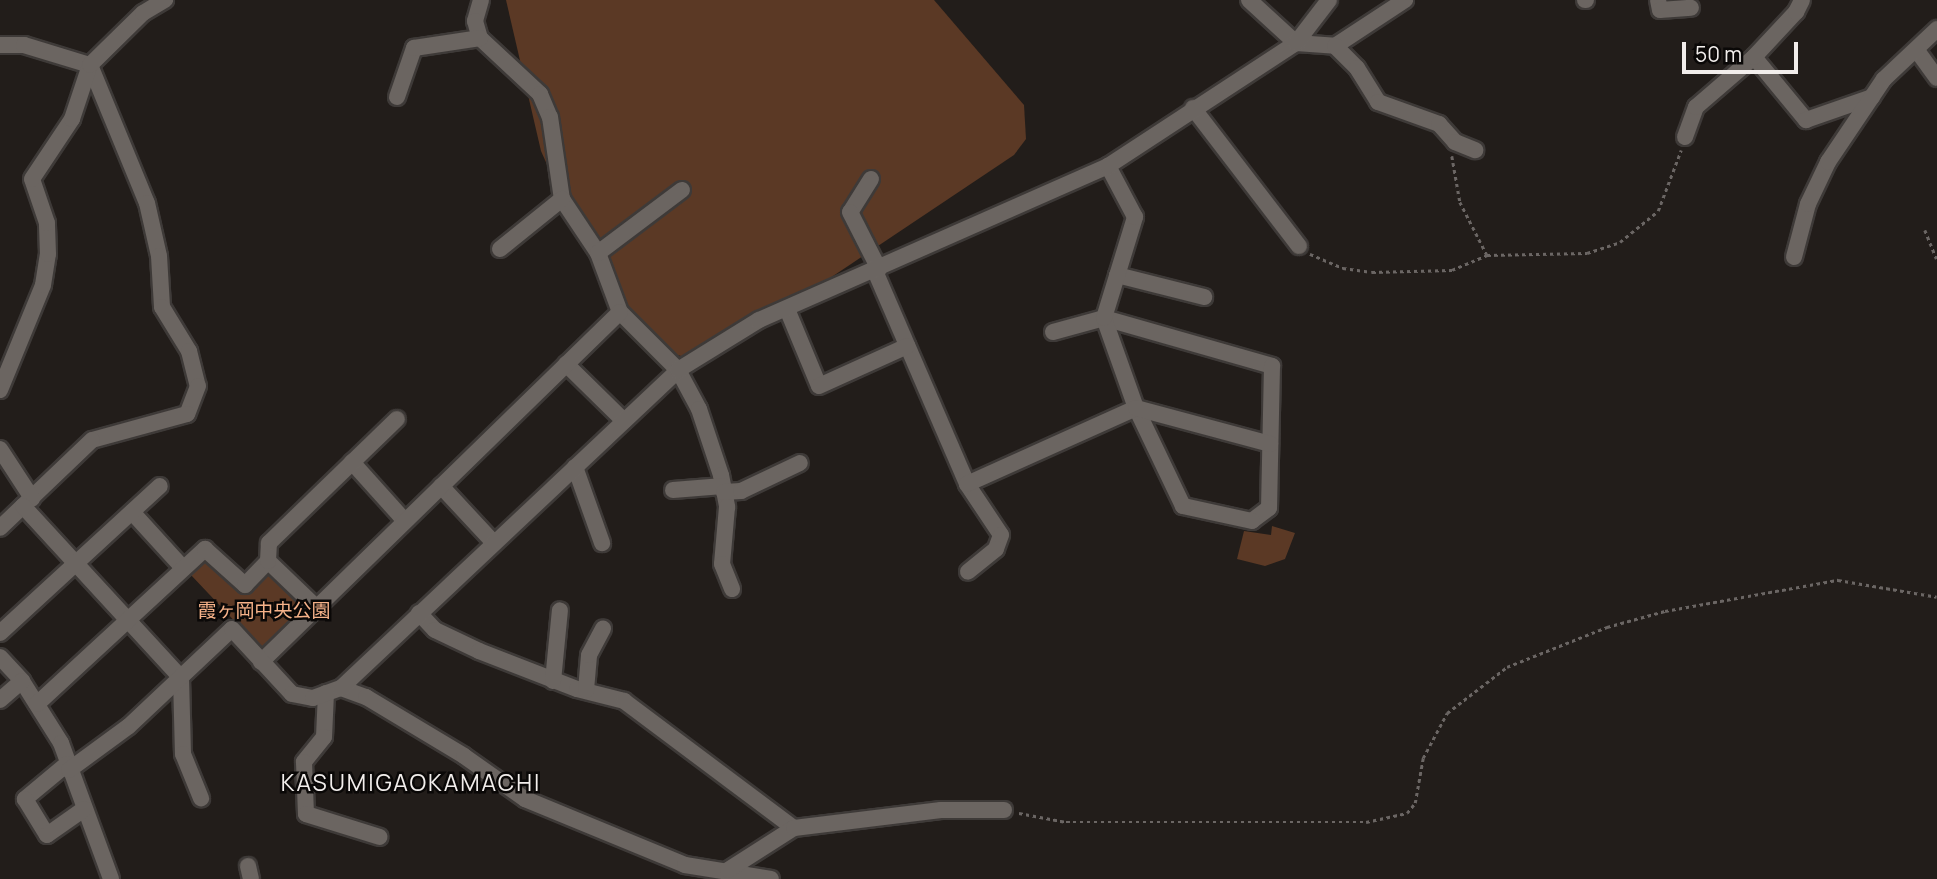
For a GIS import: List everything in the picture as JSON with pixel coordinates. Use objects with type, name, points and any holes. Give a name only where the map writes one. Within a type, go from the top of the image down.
[{"type":"street","points":[[0,390],[43,285],[48,254],[47,223],[32,179],[72,119],[90,65],[143,13],[164,0]]},
{"type":"street","points":[[481,0],[475,21],[480,38],[540,94],[551,117],[562,200],[598,253],[620,313],[678,369],[699,409],[724,489],[722,564],[732,589]]},
{"type":"street","points":[[1249,0],[1296,43],[1335,46],[1405,0]]},
{"type":"street","points":[[84,809],[47,835],[25,799],[129,726],[232,629],[292,694],[313,698],[333,691],[678,369],[759,320],[1108,166],[1296,43],[1329,0]]},
{"type":"street","points":[[1658,0],[1660,10],[1691,8]]},
{"type":"street","points":[[1685,136],[1696,107],[1754,57],[1796,12],[1802,0]]},
{"type":"street","points":[[1794,257],[1808,204],[1828,162],[1884,79],[1918,52],[1937,29]]},
{"type":"street","points":[[397,97],[414,48],[480,38]]},
{"type":"street","points":[[0,45],[24,46],[90,65]]},
{"type":"street","points":[[1335,46],[1357,68],[1378,102],[1439,124],[1455,142],[1475,150]]},
{"type":"street","points":[[1918,52],[1937,78]]},
{"type":"street","points":[[1754,57],[1805,120],[1871,97]]},
{"type":"street","points":[[0,528],[92,440],[187,414],[198,386],[189,351],[162,307],[159,256],[147,203],[90,65]]},
{"type":"street","points":[[1193,108],[1299,246]]},
{"type":"street","points":[[1053,332],[1104,318],[1272,366],[1269,508],[1252,521],[1183,506],[1136,408],[1104,318],[1135,216],[1108,166]]},
{"type":"street","points":[[871,178],[850,212],[967,484],[1001,535],[996,549],[968,572]]},
{"type":"street","points":[[598,253],[682,190]]},
{"type":"street","points":[[500,249],[562,200]]},
{"type":"street","points":[[1117,275],[1204,297]]},
{"type":"street","points":[[787,309],[819,386],[907,346]]},
{"type":"street","points":[[261,662],[620,313]]},
{"type":"street","points":[[566,364],[624,421]]},
{"type":"street","points":[[967,484],[1136,408],[1270,444]]},
{"type":"street","points":[[37,704],[205,549],[245,586],[268,561],[269,543],[397,419]]},
{"type":"street","points":[[0,449],[28,502],[76,563],[181,678],[183,754],[201,798]]},
{"type":"street","points":[[352,462],[405,521]]},
{"type":"street","points":[[673,490],[741,491],[800,463]]},
{"type":"street","points":[[575,467],[602,543]]},
{"type":"street","points":[[0,633],[160,486]]},
{"type":"street","points":[[441,486],[494,543]]},
{"type":"street","points":[[132,512],[183,568]]},
{"type":"street","points":[[268,561],[316,607]]},
{"type":"street","points":[[553,681],[560,610]]},
{"type":"street","points":[[419,613],[435,630],[553,681],[624,701],[794,828]]},
{"type":"street","points":[[586,691],[589,655],[603,629]]},
{"type":"street","points":[[0,657],[22,681],[61,743],[104,876]]},
{"type":"street","points":[[0,700],[22,681]]},
{"type":"street","points":[[333,691],[324,737],[304,762],[306,814],[380,837]]},
{"type":"street","points":[[333,691],[366,697],[464,756],[525,799],[685,865],[771,879]]},
{"type":"street","points":[[728,870],[794,828],[941,810],[1004,810]]},
{"type":"path","points":[[1299,246],[1320,261],[1372,272],[1452,270],[1487,255],[1587,253],[1620,242],[1658,211],[1685,136]]},
{"type":"path","points":[[1455,142],[1450,163],[1460,202],[1487,255]]},
{"type":"path","points":[[1925,230],[1937,260]]},
{"type":"path","points":[[1004,810],[1066,822],[1366,822],[1407,813],[1415,803],[1423,758],[1447,713],[1507,667],[1607,627],[1665,611],[1838,580],[1937,597]]},
{"type":"green space","points":[[506,0],[934,0],[1024,105],[1026,139],[1014,155],[721,351],[693,359],[677,355],[661,346],[612,296],[584,248],[541,151]]},
{"type":"green space","points":[[1272,526],[1295,533],[1285,559],[1265,566],[1237,559],[1244,531],[1271,535]]},
{"type":"green space","name":"霞ヶ岡中央公園","points":[[204,559],[245,589],[268,569],[304,604],[303,612],[270,645],[259,647],[190,574]]},
{"type":"district","name":"KASUMIGAOKAMACHI","points":[[411,782]]}]
